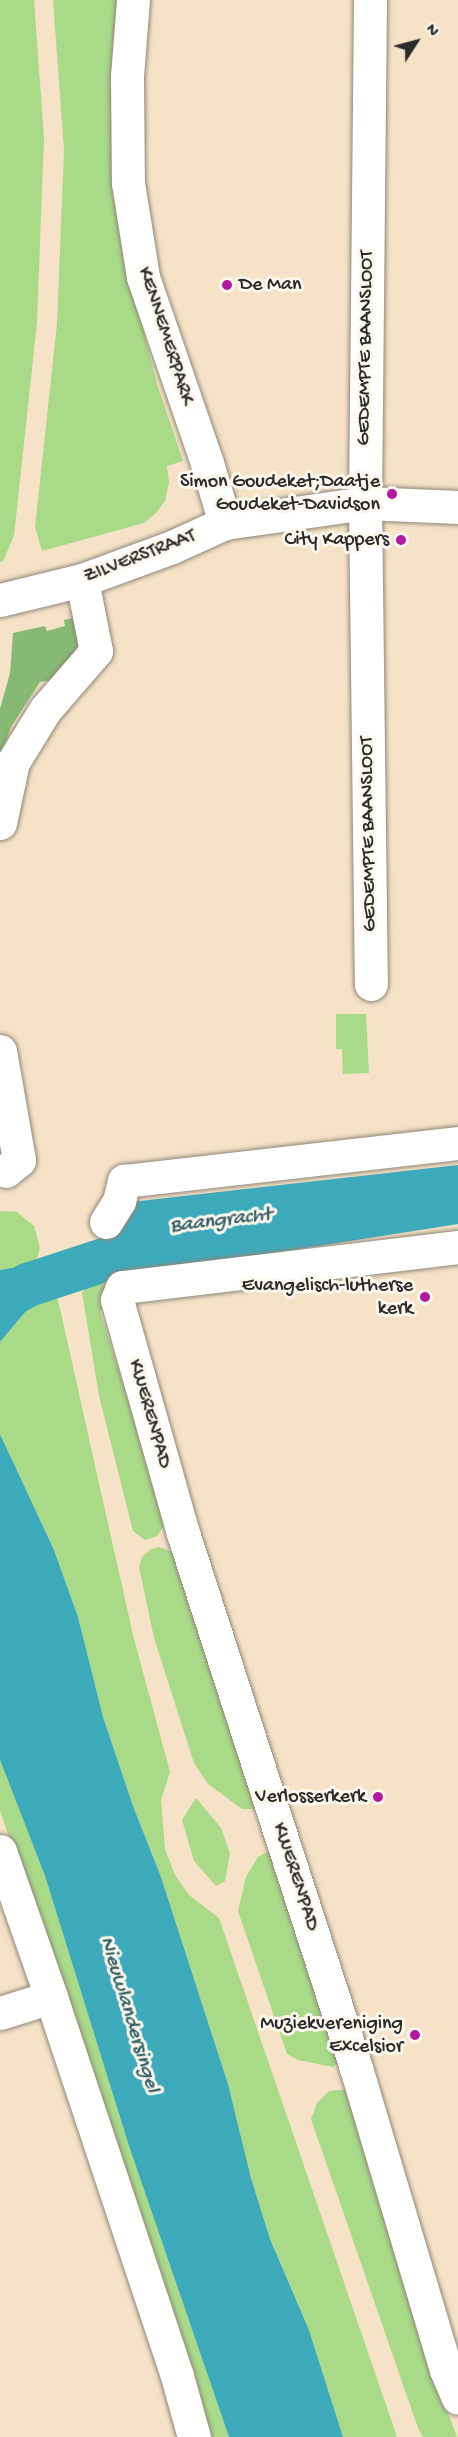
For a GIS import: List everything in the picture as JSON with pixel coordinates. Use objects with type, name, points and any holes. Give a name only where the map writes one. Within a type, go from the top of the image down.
[{"type":"street","name":"KENNEMERPARK","points":[[133,0],[128,76],[128,183],[143,277],[207,463],[225,523]]},
{"type":"street","name":"GEDEMPTE BAANSLOOT","points":[[370,0],[365,503],[371,984]]},
{"type":"street","name":"ZILVERSTRAAT","points":[[0,600],[82,580],[172,547],[225,523],[365,503],[458,507]]},
{"type":"street","points":[[0,823],[13,762],[45,710],[96,651],[82,580]]},
{"type":"street","points":[[0,1051],[19,1160],[6,1171]]},
{"type":"street","points":[[106,1222],[119,1201],[124,1181],[458,1143]]},
{"type":"street","name":"KWERENPAD","points":[[458,1247],[122,1287],[117,1300],[166,1477],[356,2068],[446,2370],[458,2398]]},
{"type":"street","points":[[0,1851],[177,2376],[194,2437]]},
{"type":"street","points":[[0,2013],[51,1997]]},
{"type":"green space","points":[[0,0],[34,0],[44,138],[37,322],[14,536],[3,561],[0,562]]},
{"type":"green space","points":[[53,0],[122,0],[136,300],[157,384],[183,461],[167,466],[169,483],[165,501],[144,523],[42,551],[35,527],[57,324],[64,150]]},
{"type":"green space","points":[[73,618],[78,640],[76,652],[57,679],[40,682],[11,727],[0,759],[0,709],[10,673],[13,633],[45,626],[47,631],[65,626],[64,620]]},
{"type":"green space","points":[[336,1014],[366,1014],[369,1073],[343,1074],[342,1049],[336,1049]]},
{"type":"green space","points":[[0,1211],[17,1212],[34,1226],[40,1248],[34,1268],[0,1270]]},
{"type":"green space","points":[[99,1283],[113,1289],[100,1312],[167,1521],[157,1536],[145,1540],[133,1531],[99,1396],[82,1293],[87,1286]]},
{"type":"green space","points":[[42,1292],[51,1294],[58,1300],[133,1635],[170,1772],[161,1800],[165,1849],[175,1875],[189,1895],[219,1918],[397,2437],[343,2437],[309,2330],[270,2239],[251,2178],[228,2084],[161,1877],[133,1806],[103,1717],[78,1617],[54,1550],[0,1434],[0,1342]]},
{"type":"green space","points":[[159,1547],[176,1553],[259,1809],[242,1809],[208,1784],[194,1763],[154,1638],[139,1567],[142,1557],[151,1549]]},
{"type":"green space","points":[[0,1760],[45,1876],[129,2146],[229,2437],[209,2437],[60,1984],[0,1811]]},
{"type":"green space","points":[[196,1798],[221,1828],[230,1853],[225,1881],[216,1886],[194,1861],[182,1820]]},
{"type":"green space","points":[[273,1848],[341,2059],[333,2067],[298,2060],[287,2054],[238,1911],[246,1877],[258,1857]]},
{"type":"green space","points":[[351,2089],[438,2387],[457,2437],[423,2437],[418,2428],[311,2119],[317,2103],[329,2091]]},
{"type":"water","points":[[458,1165],[458,1224],[123,1277],[107,1272],[98,1250],[131,1202]]},
{"type":"water","points":[[34,1268],[42,1292],[0,1342],[0,1270]]},
{"type":"water","name":"Nieuwlandersingel","points":[[0,1434],[54,1550],[78,1617],[103,1717],[133,1806],[161,1877],[228,2084],[251,2178],[270,2239],[309,2330],[343,2437],[229,2437],[129,2146],[45,1876],[0,1760]]},
{"type":"waterway","name":"Baangracht","points":[[0,1301],[28,1285],[116,1256],[152,1231]]},
{"type":"place","name":"De Man","points":[[227,285]]},
{"type":"place","name":"Simon Goudeket;Daatje Goudeket-Davidson","points":[[392,494]]},
{"type":"place","name":"City Kappers","points":[[401,540]]},
{"type":"place","name":"Evangelisch-lutherse kerk","points":[[425,1297]]},
{"type":"place","name":"Verlosserkerk","points":[[378,1797]]},
{"type":"place","name":"Muziekvereniging Excelsior","points":[[415,2035]]}]
